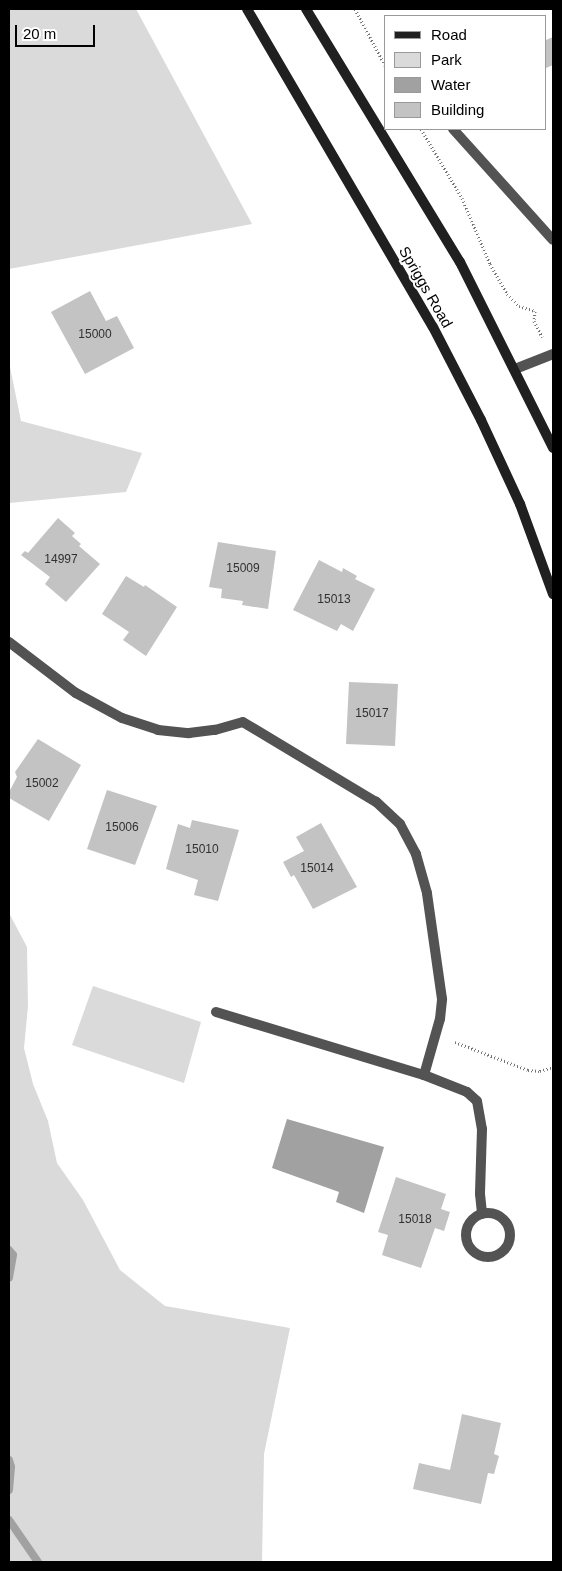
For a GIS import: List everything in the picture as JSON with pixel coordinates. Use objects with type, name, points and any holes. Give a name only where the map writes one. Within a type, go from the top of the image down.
[{"type":"main road","name":"Spriggs Road","points":[[247,9],[432,327],[481,420],[520,504],[553,594]]},
{"type":"main road","points":[[306,9],[460,262],[553,448]]},
{"type":"street","points":[[454,130],[553,240]]},
{"type":"street","points":[[515,369],[553,354]]},
{"type":"street","points":[[9,642],[76,693],[122,718],[158,730],[189,733],[215,730],[243,722],[388,811],[409,838],[416,854],[427,893],[441,979],[440,1020],[424,1075]]},
{"type":"street","points":[[216,1012],[424,1075],[467,1092],[477,1101],[482,1129],[480,1194],[482,1214]]},
{"type":"street","points":[[482,1214],[497,1215],[503,1220],[510,1233],[506,1247],[494,1256],[487,1257],[474,1252],[467,1240],[467,1227],[476,1216],[482,1214]]},
{"type":"path","points":[[355,9],[384,63]]},
{"type":"path","points":[[422,130],[462,198],[490,264],[507,294],[518,306],[535,311],[534,321]]},
{"type":"path","points":[[455,1042],[486,1052],[528,1070],[540,1071],[553,1067]]},
{"type":"green space","points":[[9,9],[136,9],[252,224],[9,269]]},
{"type":"green space","points":[[9,362],[21,421],[142,453],[126,492],[9,503]]},
{"type":"green space","points":[[9,913],[27,947],[28,1006],[24,1048],[33,1084],[48,1121],[57,1163],[83,1200],[120,1270],[165,1306],[290,1328],[264,1454],[262,1562],[9,1562]]},
{"type":"green space","points":[[93,986],[201,1022],[184,1083],[72,1045]]},
{"type":"water","points":[[287,1119],[384,1147],[364,1213],[336,1202],[339,1192],[272,1168]]},
{"type":"building","points":[[553,37],[553,65],[547,68],[547,40]]},
{"type":"building","points":[[90,291],[106,321],[117,316],[134,348],[85,374],[51,312]]},
{"type":"building","points":[[58,518],[75,533],[72,536],[81,544],[79,546],[100,564],[66,602],[45,584],[50,577],[21,555],[25,551],[28,553]]},
{"type":"building","points":[[218,542],[276,551],[268,609],[242,605],[243,601],[221,598],[222,589],[209,587]]},
{"type":"building","points":[[319,560],[342,572],[343,568],[357,576],[355,579],[375,589],[353,631],[341,624],[337,631],[293,610]]},
{"type":"building","points":[[126,576],[144,587],[145,585],[177,607],[146,656],[123,640],[129,632],[102,614]]},
{"type":"building","points":[[349,682],[398,684],[395,746],[346,744]]},
{"type":"building","points":[[38,739],[81,765],[49,821],[9,798],[9,792],[17,777],[15,772]]},
{"type":"building","points":[[107,790],[157,806],[135,865],[87,849]]},
{"type":"building","points":[[192,820],[239,830],[218,901],[194,895],[198,880],[166,869],[178,824],[190,828]]},
{"type":"building","points":[[321,823],[357,887],[313,909],[294,875],[291,877],[283,862],[304,851],[296,837]]},
{"type":"building","points":[[396,1177],[446,1194],[441,1209],[450,1212],[444,1231],[435,1228],[421,1268],[382,1255],[388,1235],[378,1232]]},
{"type":"building","points":[[462,1414],[501,1423],[494,1454],[499,1456],[494,1474],[488,1473],[481,1504],[413,1489],[419,1463],[450,1470]]},
{"type":"waterway","points":[[9,1250],[13,1255],[9,1278]]},
{"type":"waterway","points":[[9,1460],[11,1467],[9,1490]]},
{"type":"waterway","points":[[9,1520],[38,1562]]}]
